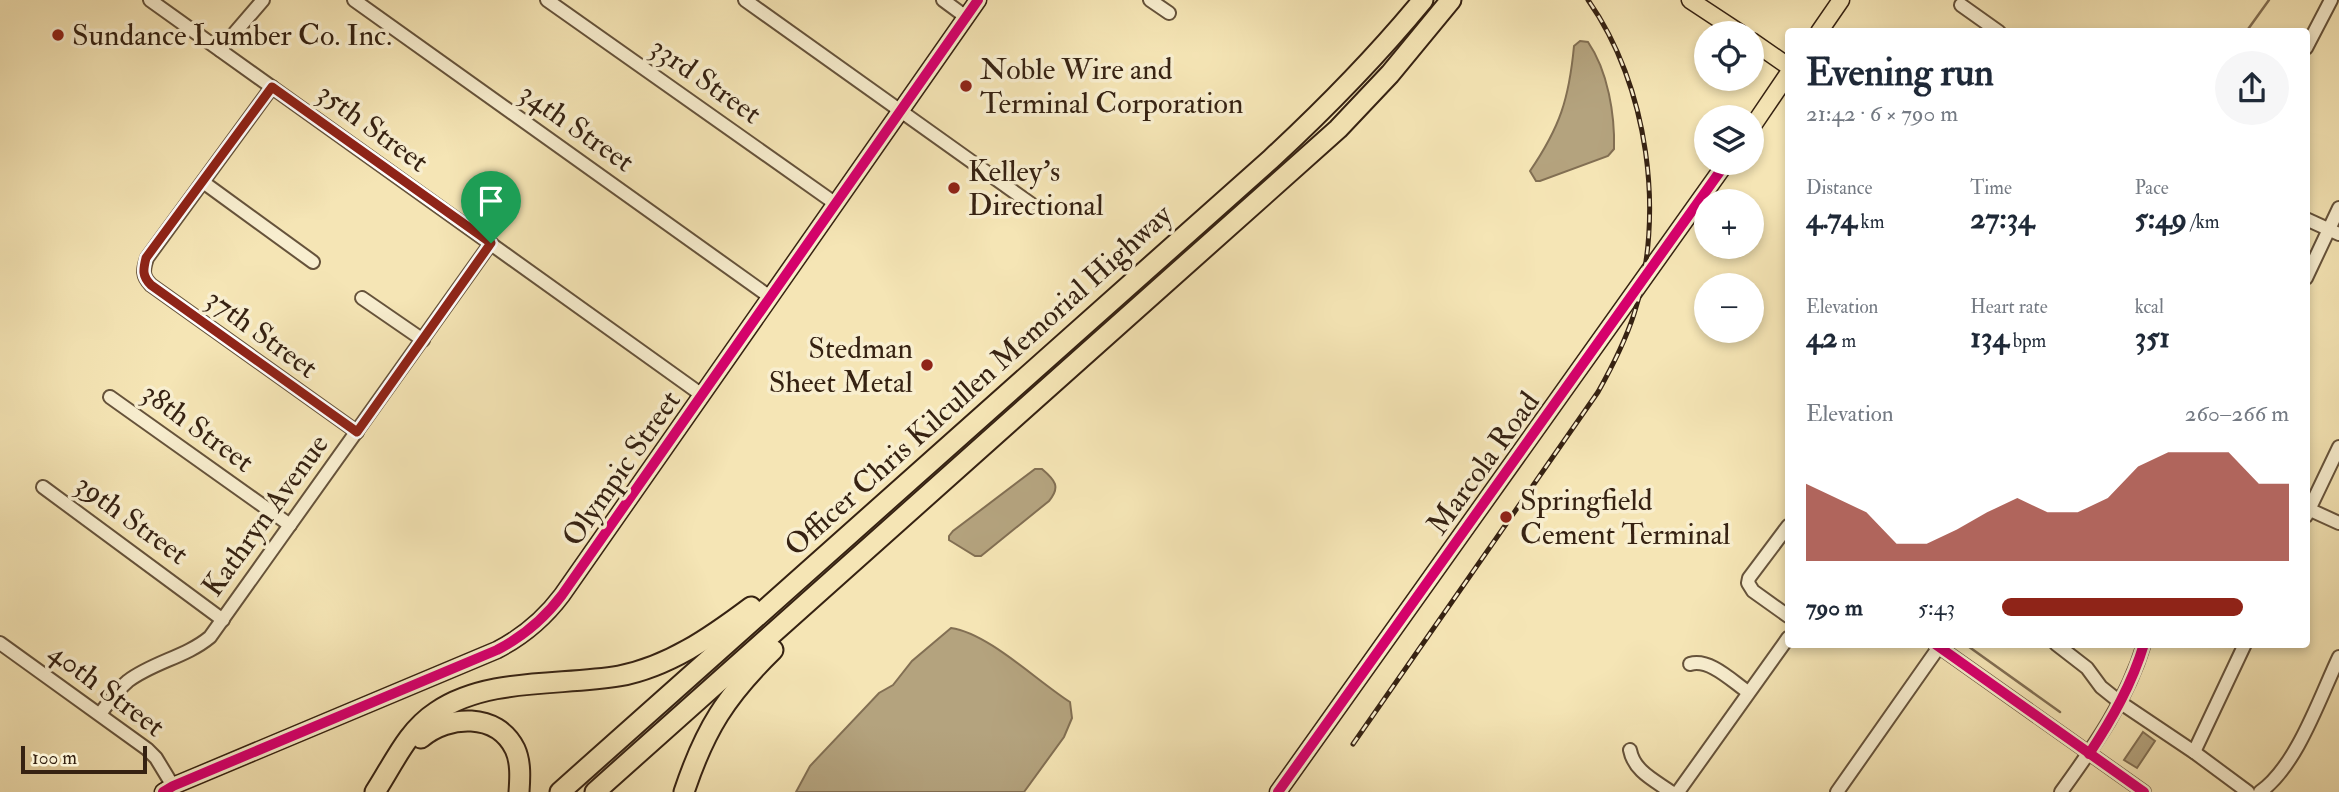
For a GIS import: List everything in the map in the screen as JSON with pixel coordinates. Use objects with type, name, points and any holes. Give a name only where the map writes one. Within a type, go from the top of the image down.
[{"type":"highway","name":"Officer Chris Kilcullen Memorial Highway","points":[[560,792],[1326,108],[1379,53],[1423,0]]},
{"type":"highway","name":"Officer Chris Kilcullen Memorial Highway","points":[[595,792],[1338,129],[1390,74],[1451,0]]},
{"type":"highway","points":[[684,792],[707,732],[737,687],[895,524]]},
{"type":"highway","points":[[375,792],[413,732],[435,712],[457,700],[499,689],[620,676],[673,657],[709,638],[855,530]]},
{"type":"highway","points":[[387,774],[431,729],[446,723],[472,720],[495,728],[516,751],[520,775],[519,792]]},
{"type":"main road","name":"Olympic Street","points":[[168,789],[497,650],[525,634],[539,622],[562,595],[978,0]]},
{"type":"main road","points":[[1690,0],[1722,21]]},
{"type":"main road","points":[[1822,28],[1841,0]]},
{"type":"main road","points":[[1764,49],[1785,64]]},
{"type":"main road","points":[[1764,109],[1785,78]]},
{"type":"main road","name":"Marcola Road","points":[[1278,792],[1717,175]]},
{"type":"street","name":"35th Street","points":[[150,0],[702,395]]},
{"type":"street","points":[[220,50],[263,0]]},
{"type":"street","name":"34th Street","points":[[354,0],[770,297]]},
{"type":"street","name":"33rd Street","points":[[547,0],[836,204]]},
{"type":"street","points":[[745,0],[1031,204]]},
{"type":"street","points":[[943,0],[967,17]]},
{"type":"street","points":[[1150,0],[1169,13]]},
{"type":"street","points":[[2310,41],[2332,0]]},
{"type":"street","points":[[1961,5],[1993,28]]},
{"type":"street","points":[[272,87],[203,182],[313,262]]},
{"type":"street","name":"37th Street","points":[[203,182],[146,258],[143,271],[145,279],[357,432]]},
{"type":"street","points":[[2310,271],[2334,232],[2339,208]]},
{"type":"street","points":[[2310,221],[2334,232]]},
{"type":"street","name":"Kathryn Avenue","points":[[100,714],[129,680],[199,646],[210,637],[491,243]]},
{"type":"street","points":[[362,298],[423,340]]},
{"type":"street","name":"38th Street","points":[[110,397],[290,525]]},
{"type":"street","points":[[2310,507],[2339,447]]},
{"type":"street","name":"39th Street","points":[[43,487],[223,620]]},
{"type":"street","points":[[2310,512],[2339,523]]},
{"type":"street","points":[[1785,530],[1748,583],[1753,591],[1785,614]]},
{"type":"street","points":[[1678,792],[1785,642]]},
{"type":"street","name":"40th Street","points":[[0,643],[147,748],[156,758],[168,789]]},
{"type":"street","points":[[1837,792],[1936,648]]},
{"type":"street","points":[[1942,648],[2144,792]]},
{"type":"street","points":[[2061,648],[2087,668],[2101,687],[2121,703],[2248,792]]},
{"type":"street","points":[[2061,792],[2121,703],[2136,672],[2143,648]]},
{"type":"street","points":[[2194,752],[2243,648]]},
{"type":"street","points":[[2260,792],[2292,757],[2339,657]]},
{"type":"street","points":[[1690,664],[1702,663],[1710,666],[1748,692]]},
{"type":"street","points":[[1630,750],[1634,764],[1671,792]]},
{"type":"shaded area","points":[[1580,41],[1588,42],[1601,66],[1611,108],[1614,149],[1608,156],[1536,181],[1530,171],[1556,126],[1566,97],[1574,46]]},
{"type":"shaded area","points":[[1035,469],[1042,469],[1055,484],[1055,492],[1049,501],[981,556],[975,556],[949,540],[953,531]]},
{"type":"shaded area","points":[[951,628],[981,639],[996,648],[1070,702],[1072,718],[1064,737],[1024,792],[796,792],[810,766],[879,693],[893,685],[912,661]]},
{"type":"shaded area","points":[[2143,732],[2155,741],[2137,768],[2124,760]]},
{"type":"waterway","points":[[2249,28],[2269,0]]},
{"type":"waterway","points":[[1971,648],[2060,712]]},
{"type":"railway","points":[[1353,744],[1598,392],[1618,354],[1634,314],[1644,276],[1649,235],[1646,152],[1625,71],[1609,34],[1588,0]]},
{"type":"cycle path","points":[[163,792],[497,650],[525,633],[541,619],[562,595],[978,0]]},
{"type":"cycle path","points":[[1278,792],[1717,175]]},
{"type":"cycle path","points":[[1941,648],[2144,792]]},
{"type":"cycle path","points":[[2089,754],[2121,701],[2143,648]]},
{"type":"place","name":"Sundance Lumber Co. Inc.","points":[[58,35]]},
{"type":"place","name":"Noble Wire and Terminal Corporation","points":[[966,86]]},
{"type":"place","name":"Kelley's Directional","points":[[954,188]]},
{"type":"place","name":"Stedman Sheet Metal","points":[[927,365]]},
{"type":"place","name":"Springfield Cement Terminal","points":[[1506,517]]},
{"type":"route","points":[[272,87],[491,243],[357,432],[151,285],[145,279],[143,271],[146,258],[272,87]]}]
